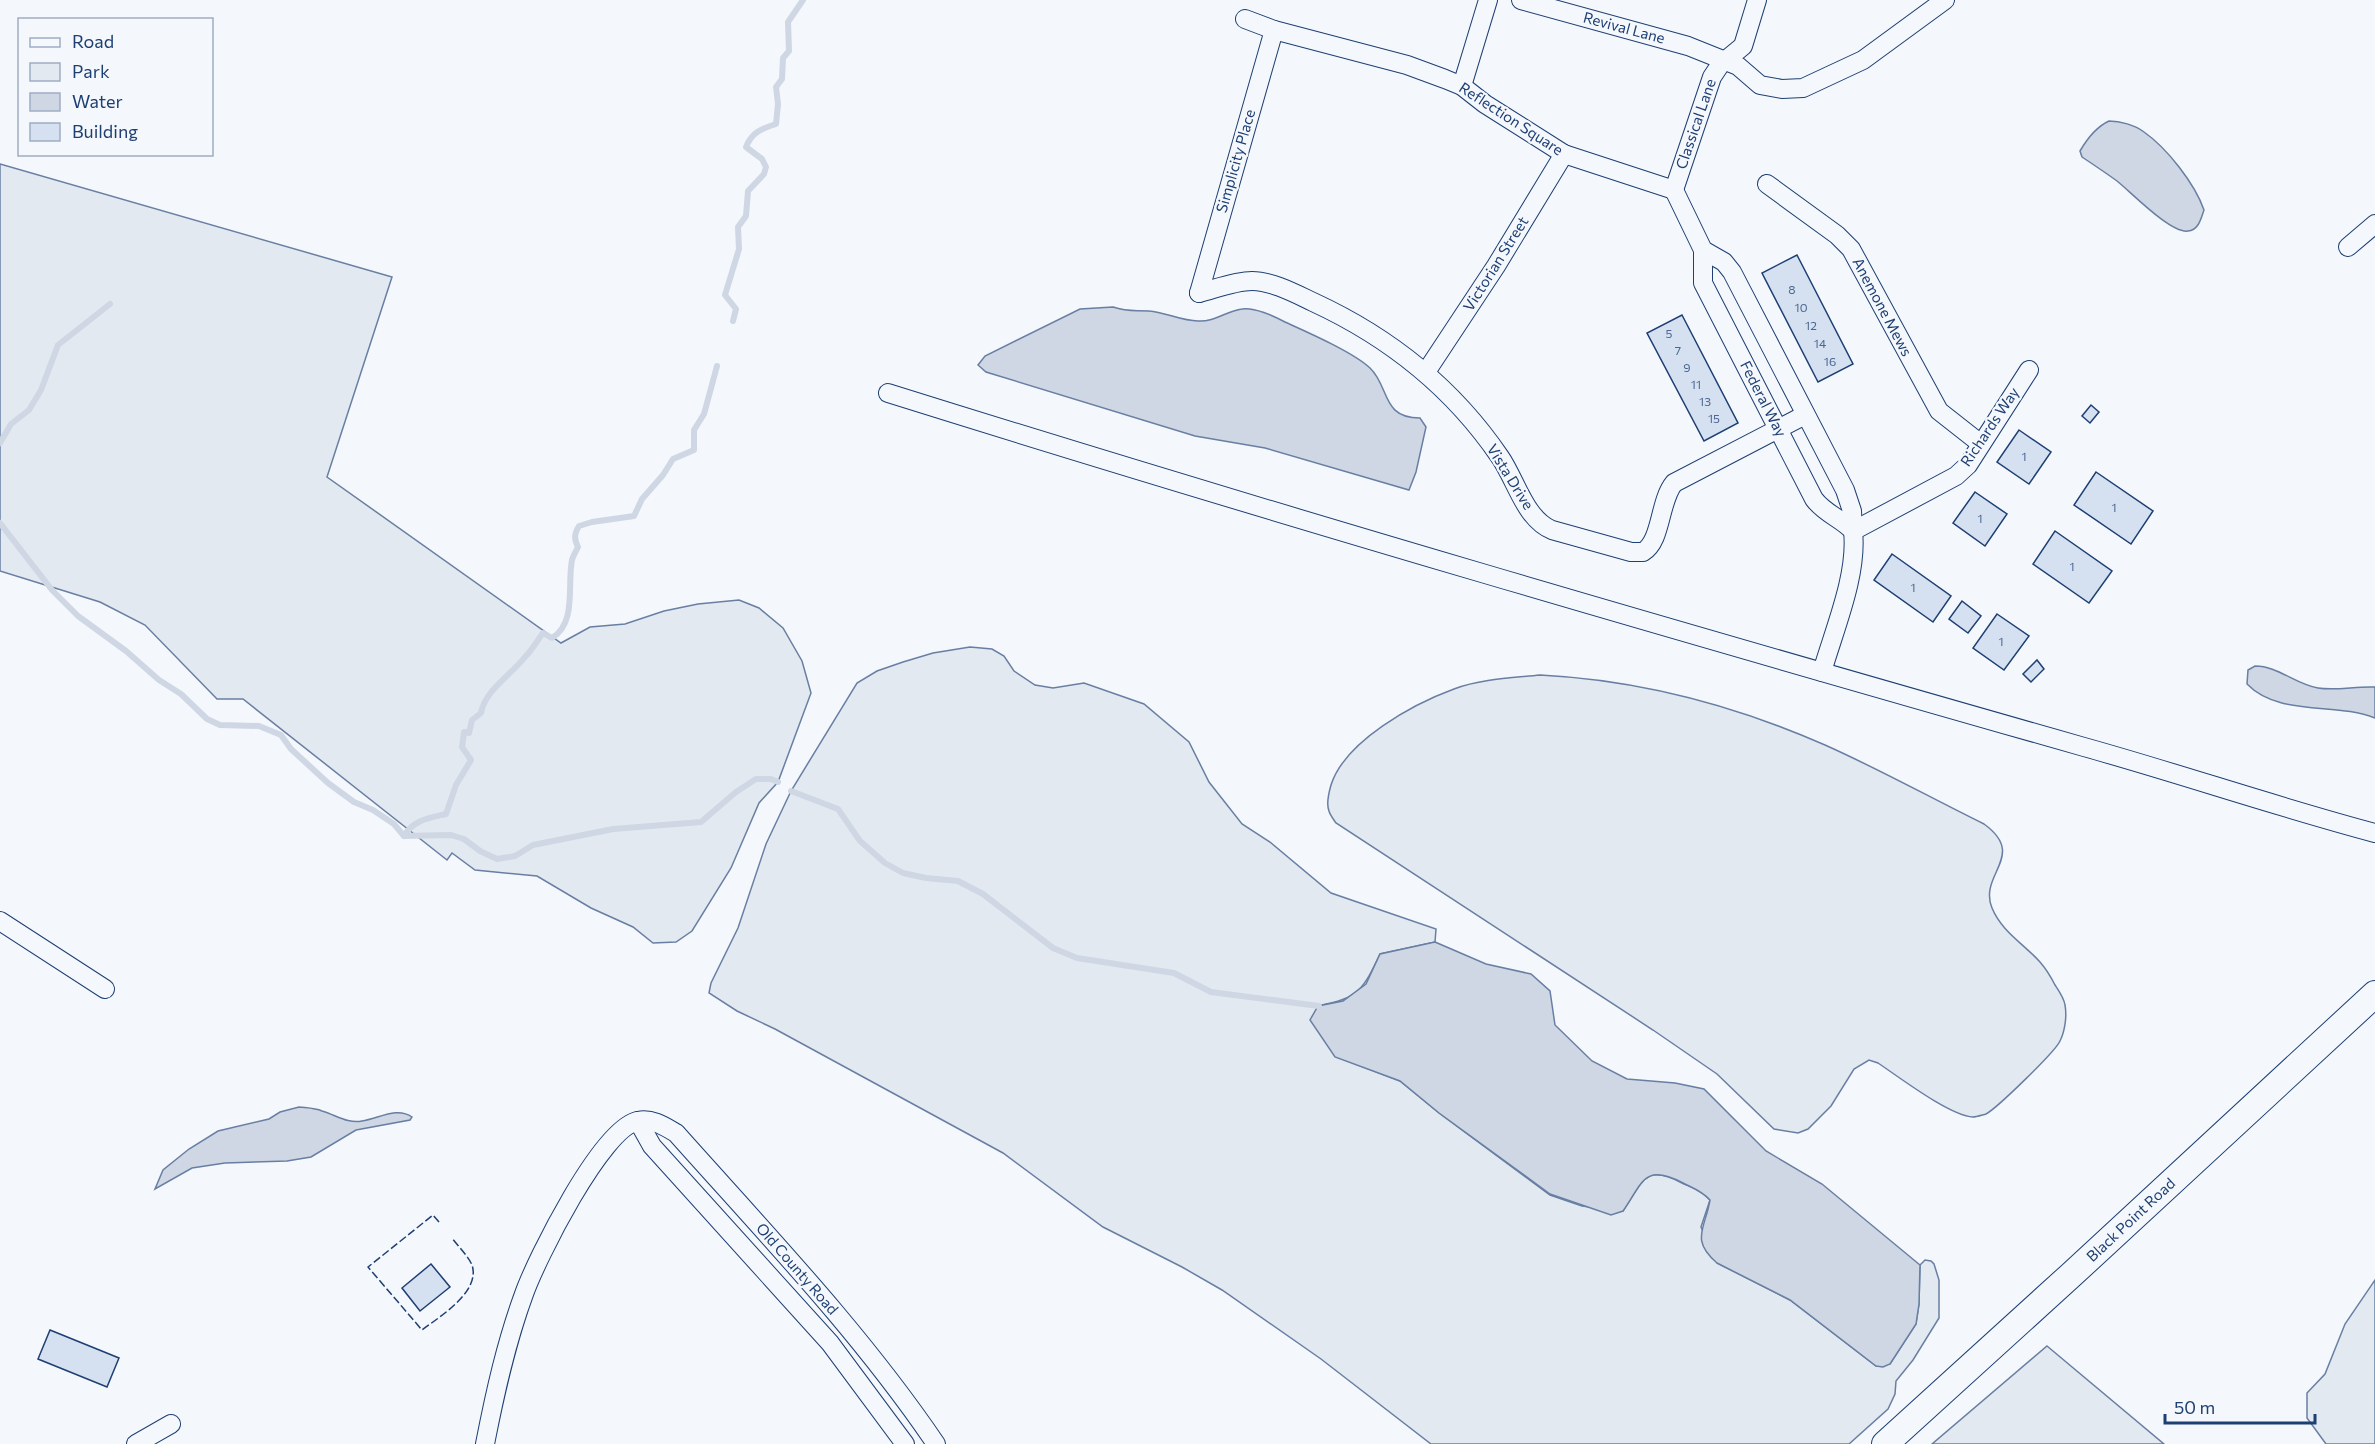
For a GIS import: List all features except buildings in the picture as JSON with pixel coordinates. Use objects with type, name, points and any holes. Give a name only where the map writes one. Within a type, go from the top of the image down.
[{"type":"main road","name":"Black Point Road","points":[[1885,1444],[2375,994]]},
{"type":"street","points":[[1461,86],[1488,0]]},
{"type":"street","name":"Revival Lane","points":[[1521,0],[1688,46],[1738,66],[1753,80],[1767,87],[1782,89],[1803,88],[1863,60],[1945,0]]},
{"type":"street","name":"Classical Lane","points":[[1674,190],[1712,77],[1726,60],[1743,46],[1757,0]]},
{"type":"street","name":"Reflection Square","points":[[1245,20],[1274,30],[1407,64],[1461,86],[1564,154],[1674,190]]},
{"type":"street","name":"Simplicity Place","points":[[1199,293],[1274,30]]},
{"type":"street","name":"Victorian Street","points":[[1426,372],[1496,266],[1564,154]]},
{"type":"street","name":"Anemone Mews","points":[[1767,184],[1838,235],[1851,249],[1939,411],[1981,444]]},
{"type":"street","name":"Federal Way","points":[[1674,190],[1703,250],[1703,283],[1778,430],[1819,506],[1829,515],[1845,522],[1853,531]]},
{"type":"street","points":[[2348,247],[2375,224]]},
{"type":"street","name":"Federal Way","points":[[1703,250],[1724,262],[1732,272],[1845,490],[1852,511],[1855,550],[1849,583],[1822,672]]},
{"type":"street","name":"Vista Drive","points":[[1199,293],[1252,281],[1301,297],[1349,320],[1426,372],[1468,415],[1514,478],[1531,512],[1541,524],[1552,530],[1631,552],[1643,552],[1650,546],[1666,496],[1674,483],[1805,415]]},
{"type":"street","name":"Richards Way","points":[[1853,531],[1956,476],[1968,465],[2029,370]]},
{"type":"street","points":[[888,393],[1088,456],[1822,672],[2178,773],[2375,833]]},
{"type":"street","points":[[0,921],[105,989]]},
{"type":"street","points":[[485,1444],[505,1352],[524,1293],[542,1253],[563,1213],[598,1156],[627,1125],[638,1121]]},
{"type":"street","name":"Old County Road","points":[[906,1444],[830,1343],[652,1146],[638,1121],[653,1121],[676,1133],[870,1353],[936,1444]]},
{"type":"street","points":[[136,1444],[171,1424]]},
{"type":"green space","points":[[0,164],[392,277],[327,477],[561,643],[590,627],[625,624],[664,611],[698,604],[739,600],[759,608],[783,628],[802,661],[811,693],[778,782],[759,803],[731,868],[692,931],[676,942],[653,943],[633,927],[591,908],[537,876],[475,870],[452,853],[447,860],[243,699],[217,699],[145,625],[100,602],[0,571]]},
{"type":"green space","points":[[970,647],[992,649],[1004,656],[1014,671],[1035,685],[1053,688],[1084,683],[1144,704],[1189,742],[1209,782],[1242,824],[1270,842],[1331,893],[1436,929],[1435,942],[1380,954],[1364,984],[1351,996],[1318,1006],[1335,1056],[1400,1081],[1439,1113],[1550,1195],[1582,1206],[1623,1211],[1640,1184],[1652,1175],[1669,1177],[1697,1190],[1710,1200],[1701,1227],[1717,1263],[1790,1300],[1876,1366],[1890,1364],[1916,1324],[1920,1265],[1925,1260],[1931,1261],[1939,1280],[1939,1318],[1913,1360],[1896,1381],[1895,1394],[1888,1409],[1849,1444],[1431,1444],[1321,1359],[1222,1290],[1103,1227],[1003,1153],[775,1029],[737,1011],[709,993],[711,983],[738,928],[766,844],[791,791],[857,683],[877,671],[903,662],[933,653]]},
{"type":"green space","points":[[1540,675],[1614,682],[1650,689],[1756,718],[1845,754],[1984,824],[1996,835],[2002,846],[2002,856],[1989,896],[1992,908],[2007,931],[2042,965],[2064,1002],[2066,1014],[2064,1028],[2056,1047],[2002,1102],[1986,1114],[1973,1117],[1951,1110],[1878,1063],[1869,1060],[1854,1069],[1831,1106],[1808,1129],[1798,1133],[1774,1129],[1717,1074],[1336,823],[1328,808],[1331,785],[1350,754],[1382,726],[1419,704],[1454,689],[1497,679]]},
{"type":"green space","points":[[2375,1280],[2375,1444],[2326,1444],[2307,1418],[2307,1393],[2325,1374],[2345,1324]]},
{"type":"green space","points":[[2047,1346],[2164,1444],[1932,1444]]},
{"type":"water","points":[[2109,121],[2127,124],[2140,130],[2162,147],[2179,167],[2194,189],[2204,210],[2195,228],[2188,231],[2172,226],[2117,181],[2082,157],[2080,151],[2089,138]]},
{"type":"water","points":[[1113,307],[1155,312],[1198,321],[1210,320],[1236,310],[1252,309],[1275,317],[1353,355],[1370,368],[1376,376],[1392,407],[1407,417],[1420,418],[1426,427],[1416,472],[1409,490],[1265,448],[1195,436],[986,372],[978,365],[985,356],[1080,309]]},
{"type":"water","points":[[2255,666],[2271,669],[2318,688],[2375,687],[2375,718],[2360,713],[2275,701],[2260,694],[2247,684],[2248,670]]},
{"type":"water","points":[[1435,942],[1486,964],[1531,974],[1550,991],[1555,1025],[1592,1061],[1627,1079],[1675,1083],[1704,1089],[1766,1151],[1822,1184],[1920,1265],[1916,1324],[1890,1364],[1883,1367],[1876,1366],[1790,1300],[1717,1263],[1704,1248],[1702,1241],[1710,1200],[1697,1190],[1670,1177],[1652,1175],[1640,1184],[1623,1211],[1611,1215],[1550,1194],[1439,1113],[1400,1081],[1335,1057],[1310,1020],[1318,1006],[1343,1001],[1366,984],[1380,954]]},
{"type":"water","points":[[299,1107],[317,1109],[357,1122],[394,1113],[412,1117],[410,1120],[356,1130],[311,1157],[287,1161],[225,1163],[192,1168],[155,1189],[163,1170],[189,1149],[218,1131],[269,1119],[280,1112]]},
{"type":"waterway","points":[[733,321],[736,309],[725,295],[739,249],[738,227],[746,216],[748,191],[764,174],[766,167],[762,159],[746,147],[758,132],[776,124],[778,104],[776,87],[782,79],[783,58],[789,51],[788,22],[803,0]]},
{"type":"waterway","points":[[0,443],[11,424],[29,410],[41,390],[58,345],[110,304]]},
{"type":"waterway","points":[[404,836],[417,823],[446,814],[456,785],[471,760],[462,747],[464,732],[469,733],[472,720],[481,713],[488,697],[528,654],[543,633],[552,638],[565,623],[570,603],[572,560],[578,547],[575,534],[579,526],[634,516],[642,499],[663,475],[673,459],[694,450],[694,430],[704,414],[717,366]]},
{"type":"waterway","points":[[0,523],[52,590],[78,616],[126,651],[159,680],[181,694],[207,719],[220,725],[259,726],[281,735],[291,749],[328,783],[354,802],[373,810],[394,824],[404,836],[451,835],[464,839],[480,851],[497,859],[515,856],[533,845],[613,829],[701,822],[736,792],[756,779],[771,779],[778,782]]},
{"type":"waterway","points":[[791,791],[838,809],[860,841],[885,863],[903,873],[958,881],[983,894],[1053,948],[1077,958],[1174,973],[1211,992],[1319,1006]]},
{"type":"fence","points":[[439,1222],[433,1215],[368,1267],[422,1330],[457,1303],[470,1285],[473,1275],[472,1265],[452,1238]]}]
